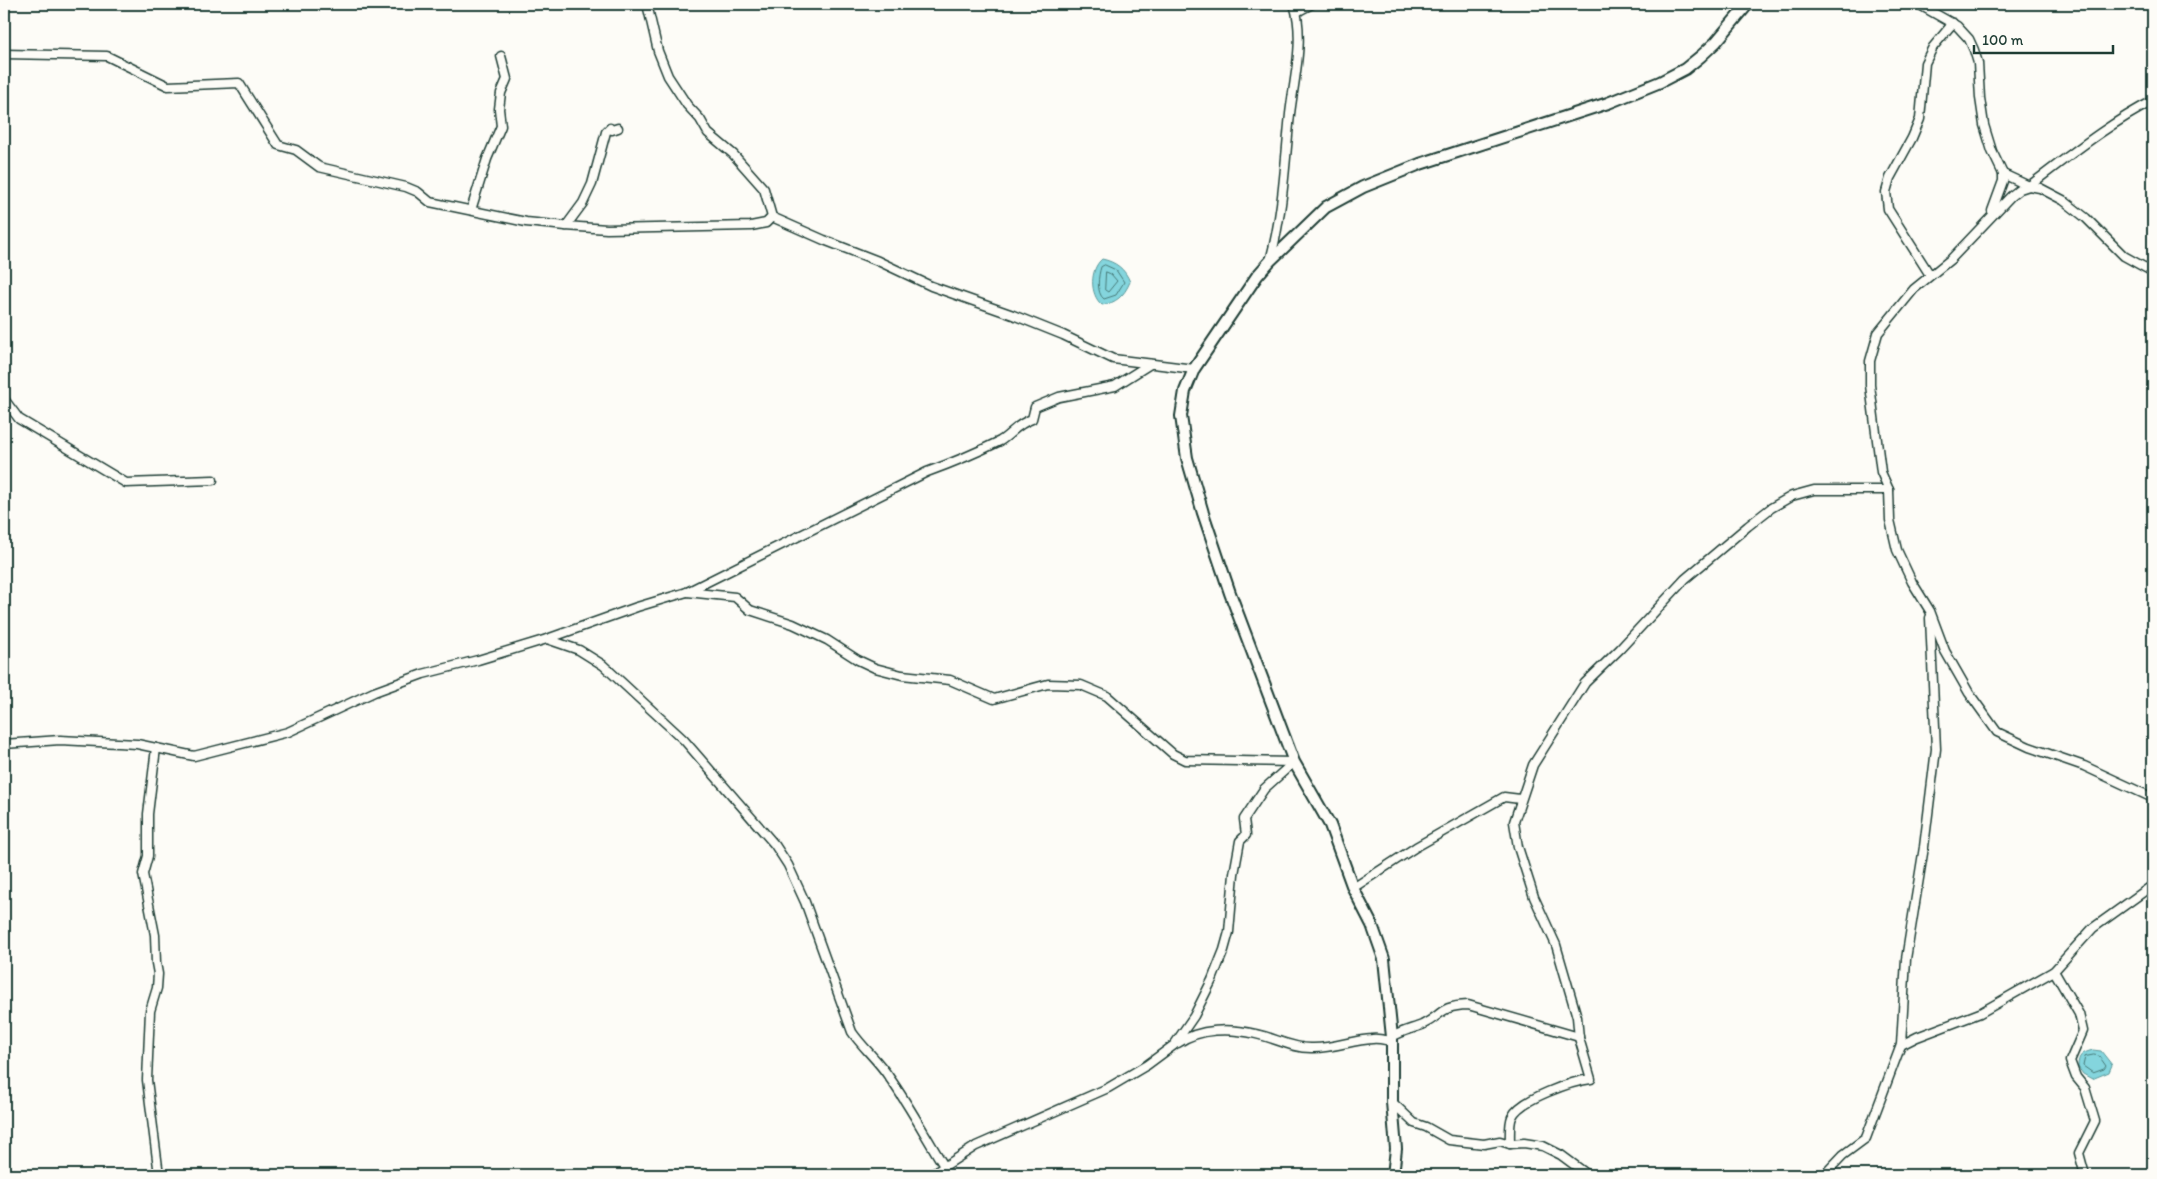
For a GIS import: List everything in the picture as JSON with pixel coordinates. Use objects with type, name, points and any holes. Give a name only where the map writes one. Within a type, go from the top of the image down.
[{"type":"street","points":[[647,4],[658,51],[668,76],[686,105],[700,119],[708,133],[733,154],[764,189],[772,217]]},
{"type":"street","points":[[1270,261],[1279,217],[1297,60],[1297,12],[1294,4]]},
{"type":"street","points":[[1297,12],[1312,4]]},
{"type":"street","points":[[1393,1175],[1396,1149],[1392,1102],[1392,1039],[1384,959],[1372,925],[1353,888],[1330,825],[1294,762],[1230,593],[1187,458],[1181,416],[1185,392],[1194,369],[1257,276],[1326,207],[1363,187],[1420,164],[1608,103],[1660,82],[1685,69],[1701,56],[1716,42],[1748,4]]},
{"type":"street","points":[[1918,4],[1953,23],[1969,39],[1974,50],[1978,64],[1984,125],[1990,145],[2003,174],[2004,182],[1988,218]]},
{"type":"street","points":[[1930,275],[1888,209],[1886,192],[1890,178],[1920,119],[1925,63],[1933,47],[1953,23]]},
{"type":"street","points":[[4,54],[107,56],[168,86],[239,83],[278,145],[296,150],[319,167],[406,187],[418,192],[430,202],[526,222],[607,229],[751,226],[766,224],[772,217]]},
{"type":"street","points":[[471,210],[487,159],[501,126],[499,109],[501,93],[507,79],[501,56]]},
{"type":"street","points":[[2153,102],[2140,108],[2073,151],[2029,186],[2020,189],[2011,196],[1988,218],[1964,246],[1914,289],[1878,333],[1870,361],[1870,385],[1881,472],[1889,490],[1890,520],[1897,550],[1912,582],[1930,611],[1950,659],[1969,693],[1997,732],[2029,747],[2084,766],[2153,798]]},
{"type":"street","points":[[566,226],[583,203],[592,184],[606,132],[610,128],[612,130],[618,128]]},
{"type":"street","points":[[2003,174],[2029,186],[2040,188],[2063,200],[2086,218],[2124,256],[2153,272]]},
{"type":"street","points":[[772,217],[878,261],[931,286],[1063,335],[1113,359],[1194,369]]},
{"type":"street","points":[[4,744],[60,740],[137,744],[194,756],[288,732],[374,692],[423,674],[548,639],[637,607],[687,592],[927,472],[967,457],[1002,439],[1019,424],[1032,419],[1035,407],[1059,397],[1115,386],[1150,364]]},
{"type":"street","points":[[4,399],[19,419],[126,483],[213,480]]},
{"type":"street","points":[[1510,1144],[1512,1118],[1520,1106],[1561,1088],[1591,1079],[1579,1037],[1577,1017],[1556,945],[1534,897],[1518,847],[1514,822],[1520,799],[1533,765],[1585,683],[1686,579],[1771,508],[1792,496],[1814,490],[1889,490]]},
{"type":"street","points":[[687,592],[734,597],[750,610],[793,624],[828,640],[858,660],[875,668],[902,675],[950,680],[994,699],[1048,684],[1081,685],[1107,696],[1173,754],[1185,760],[1294,762]]},
{"type":"street","points":[[1824,1175],[1843,1155],[1866,1138],[1901,1046],[1906,959],[1924,847],[1936,750],[1930,611]]},
{"type":"street","points":[[548,639],[579,650],[602,665],[684,740],[775,845],[788,865],[805,902],[852,1032],[860,1045],[870,1052],[889,1077],[944,1166]]},
{"type":"street","points":[[156,748],[148,814],[148,856],[143,874],[155,935],[158,974],[157,988],[150,1011],[147,1080],[159,1175]]},
{"type":"street","points":[[1174,1045],[1194,1016],[1224,950],[1229,932],[1234,874],[1240,842],[1246,835],[1244,819],[1264,789],[1294,762]]},
{"type":"street","points":[[1353,888],[1416,847],[1504,797],[1520,799]]},
{"type":"street","points":[[1901,1046],[1917,1036],[1980,1013],[2054,972],[2093,928],[2153,885]]},
{"type":"street","points":[[2054,972],[2079,1014],[2083,1031],[2070,1062],[2076,1077],[2085,1088],[2095,1121],[2079,1153],[2085,1175]]},
{"type":"street","points":[[931,1175],[976,1146],[1108,1088],[1148,1065],[1188,1036],[1207,1031],[1226,1030],[1256,1034],[1286,1044],[1312,1048],[1373,1039],[1392,1039],[1404,1030],[1422,1025],[1451,1006],[1468,1005],[1579,1037]]},
{"type":"street","points":[[1392,1102],[1414,1123],[1426,1127],[1449,1140],[1484,1144],[1500,1141],[1510,1144],[1524,1143],[1543,1146],[1562,1155],[1588,1175]]},
{"type":"water","points":[[1102,259],[1112,262],[1119,267],[1130,282],[1119,298],[1111,303],[1102,305],[1095,295],[1093,275],[1098,263]]},
{"type":"water","points":[[2093,1050],[2101,1051],[2112,1065],[2109,1072],[2092,1079],[2083,1074],[2078,1067],[2081,1055]]}]
